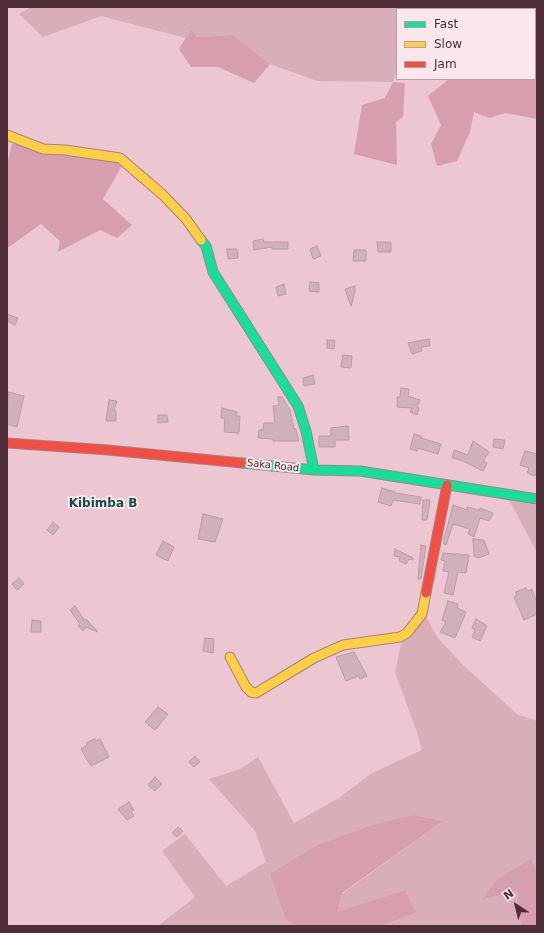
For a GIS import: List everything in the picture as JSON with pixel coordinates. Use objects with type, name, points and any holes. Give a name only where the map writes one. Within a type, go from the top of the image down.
[{"type":"street","points":[[7,135],[43,149],[65,150],[120,158],[163,195],[186,219],[206,246],[213,272],[298,406],[306,431],[314,470]]},
{"type":"street","name":"Saka Road","points":[[7,443],[108,450],[314,470],[360,471],[537,499]]},
{"type":"street","points":[[230,657],[246,686],[251,692],[256,693],[314,658],[343,646],[400,637],[406,633],[422,614],[436,537],[443,512],[447,485]]},
{"type":"shaded area","points":[[31,7],[418,7],[396,8],[396,72],[393,82],[317,81],[270,64],[233,35],[197,37],[191,29],[186,38],[101,16],[43,37],[19,14]]},
{"type":"shaded area","points":[[442,7],[526,7],[526,8]]},
{"type":"shaded area","points":[[537,7],[537,56],[536,8],[526,8]]},
{"type":"shaded area","points":[[191,29],[197,37],[233,35],[270,64],[254,83],[218,67],[191,67],[179,49]]},
{"type":"shaded area","points":[[537,56],[537,119],[506,113],[489,118],[474,112],[470,132],[457,161],[437,166],[431,144],[441,125],[428,96],[448,80],[536,80]]},
{"type":"shaded area","points":[[393,82],[405,83],[403,117],[396,122],[397,165],[354,154],[362,105],[385,98]]},
{"type":"shaded area","points":[[12,144],[124,162],[103,199],[132,225],[117,238],[100,230],[58,252],[60,241],[41,224],[7,247],[7,165]]},
{"type":"shaded area","points":[[509,500],[537,505],[537,552]]},
{"type":"shaded area","points":[[425,615],[437,637],[463,665],[517,714],[537,721],[537,871],[531,859],[483,900],[517,891],[521,926],[381,926],[416,913],[405,890],[338,913],[342,894],[443,821],[414,815],[286,920],[295,926],[158,926],[195,897],[162,851],[185,834],[226,886],[266,862],[255,831],[209,779],[240,769],[258,757],[294,823],[339,798],[372,773],[422,750],[395,672],[402,640]]},
{"type":"shaded area","points":[[414,815],[443,821],[342,893],[338,912],[405,890],[416,913],[381,926],[295,926],[286,920],[270,874],[318,845],[373,825]]},
{"type":"shaded area","points":[[531,859],[537,871],[537,926],[521,926],[517,891],[482,900],[496,880]]},
{"type":"building","points":[[263,239],[264,242],[288,242],[288,249],[272,249],[272,247],[254,250],[253,241]]},
{"type":"building","points":[[377,242],[391,242],[391,252],[378,252]]},
{"type":"building","points":[[317,246],[321,256],[313,259],[310,249]]},
{"type":"building","points":[[227,249],[237,249],[238,258],[228,259]]},
{"type":"building","points":[[354,250],[366,250],[366,261],[353,261]]},
{"type":"building","points":[[310,282],[319,283],[319,292],[309,291]]},
{"type":"building","points":[[284,284],[286,294],[278,296],[276,287]]},
{"type":"building","points":[[355,286],[355,292],[351,306],[345,289]]},
{"type":"building","points":[[7,314],[18,318],[15,325],[7,321]]},
{"type":"building","points":[[429,339],[430,346],[421,347],[422,351],[412,354],[408,343]]},
{"type":"building","points":[[327,340],[335,340],[334,349],[327,348]]},
{"type":"building","points":[[343,355],[352,356],[351,368],[341,367]]},
{"type":"building","points":[[313,375],[315,384],[304,386],[303,378]]},
{"type":"building","points":[[401,388],[409,389],[408,396],[420,400],[417,408],[419,408],[417,415],[410,412],[412,408],[397,407],[397,397],[400,397]]},
{"type":"building","points":[[8,392],[24,396],[17,427],[7,424]]},
{"type":"building","points":[[278,397],[282,397],[290,410],[294,429],[296,429],[299,441],[273,441],[273,439],[258,438],[259,430],[263,430],[264,423],[275,423],[273,406],[279,405]]},
{"type":"building","points":[[109,400],[117,401],[114,411],[116,411],[116,421],[106,421]]},
{"type":"building","points":[[222,408],[237,412],[236,416],[240,416],[239,433],[224,432],[225,418],[221,418]]},
{"type":"building","points":[[158,415],[167,415],[168,422],[158,423]]},
{"type":"building","points":[[348,426],[349,440],[335,440],[335,447],[319,447],[319,436],[331,436],[331,428]]},
{"type":"building","points":[[414,434],[421,436],[421,438],[441,444],[438,454],[418,448],[417,451],[410,449]]},
{"type":"building","points":[[494,439],[505,440],[503,449],[493,447]]},
{"type":"building","points":[[473,441],[489,452],[483,461],[487,463],[483,471],[463,461],[452,458],[454,450],[468,455]]},
{"type":"building","points":[[525,451],[537,454],[537,472],[535,476],[527,473],[529,468],[520,465]]},
{"type":"building","points":[[382,488],[395,493],[421,497],[420,504],[393,500],[391,506],[378,502]]},
{"type":"building","points":[[423,500],[430,500],[427,520],[422,520]]},
{"type":"building","points":[[453,505],[467,510],[467,507],[479,510],[480,508],[493,513],[489,521],[480,518],[474,537],[468,534],[470,529],[453,524],[446,545],[444,544],[444,539]]},
{"type":"building","points":[[203,514],[223,519],[215,542],[198,539]]},
{"type":"building","points":[[53,522],[59,527],[53,535],[47,530]]},
{"type":"building","points":[[473,539],[484,540],[489,554],[478,558],[474,556]]},
{"type":"building","points":[[163,541],[174,547],[168,561],[156,555]]},
{"type":"building","points":[[421,545],[426,546],[421,579],[418,579]]},
{"type":"building","points":[[395,549],[413,558],[413,560],[409,559],[406,564],[399,561],[400,557],[394,556]]},
{"type":"building","points":[[443,553],[469,555],[466,573],[458,572],[453,595],[444,593],[449,572],[443,571],[445,561],[441,560]]},
{"type":"building","points":[[19,578],[24,584],[17,590],[12,584]]},
{"type":"building","points":[[526,588],[527,591],[532,589],[537,603],[537,614],[524,620],[514,597],[517,595],[516,592]]},
{"type":"building","points":[[448,601],[458,604],[457,608],[466,612],[455,638],[440,632],[446,622],[442,620]]},
{"type":"building","points":[[75,606],[84,620],[86,619],[98,632],[86,627],[83,631],[78,626],[80,624],[70,610]]},
{"type":"building","points":[[476,619],[487,626],[480,641],[472,637],[475,630],[472,628]]},
{"type":"building","points":[[32,620],[41,621],[41,632],[31,632]]},
{"type":"building","points":[[205,638],[214,639],[213,653],[203,651]]},
{"type":"building","points":[[354,652],[367,676],[360,679],[358,676],[346,681],[336,657]]},
{"type":"building","points":[[158,707],[168,714],[155,730],[145,722]]},
{"type":"building","points":[[95,739],[96,741],[100,739],[109,757],[91,766],[81,749],[87,745],[86,743]]},
{"type":"building","points":[[195,756],[200,762],[194,767],[189,762]]},
{"type":"building","points":[[155,777],[162,784],[155,791],[148,785]]},
{"type":"building","points":[[129,802],[134,810],[131,811],[134,816],[127,820],[118,809]]},
{"type":"building","points":[[178,827],[183,831],[177,837],[172,833]]},
{"type":"traffic: fast","points":[[201,240],[206,246],[213,272],[298,406],[306,431],[314,470]]},
{"type":"traffic: fast","points":[[242,463],[314,470],[360,471],[537,499]]},
{"type":"traffic: slow","points":[[7,135],[43,149],[65,150],[120,158],[163,195],[186,219],[201,240]]},
{"type":"traffic: slow","points":[[230,657],[246,687],[251,692],[256,693],[314,658],[343,645],[400,637],[407,633],[422,614],[426,593]]},
{"type":"traffic: jam","points":[[7,443],[108,450],[242,463]]},
{"type":"traffic: jam","points":[[426,593],[447,485]]},
{"type":"district","name":"Kibimba B","points":[[103,504]]}]
